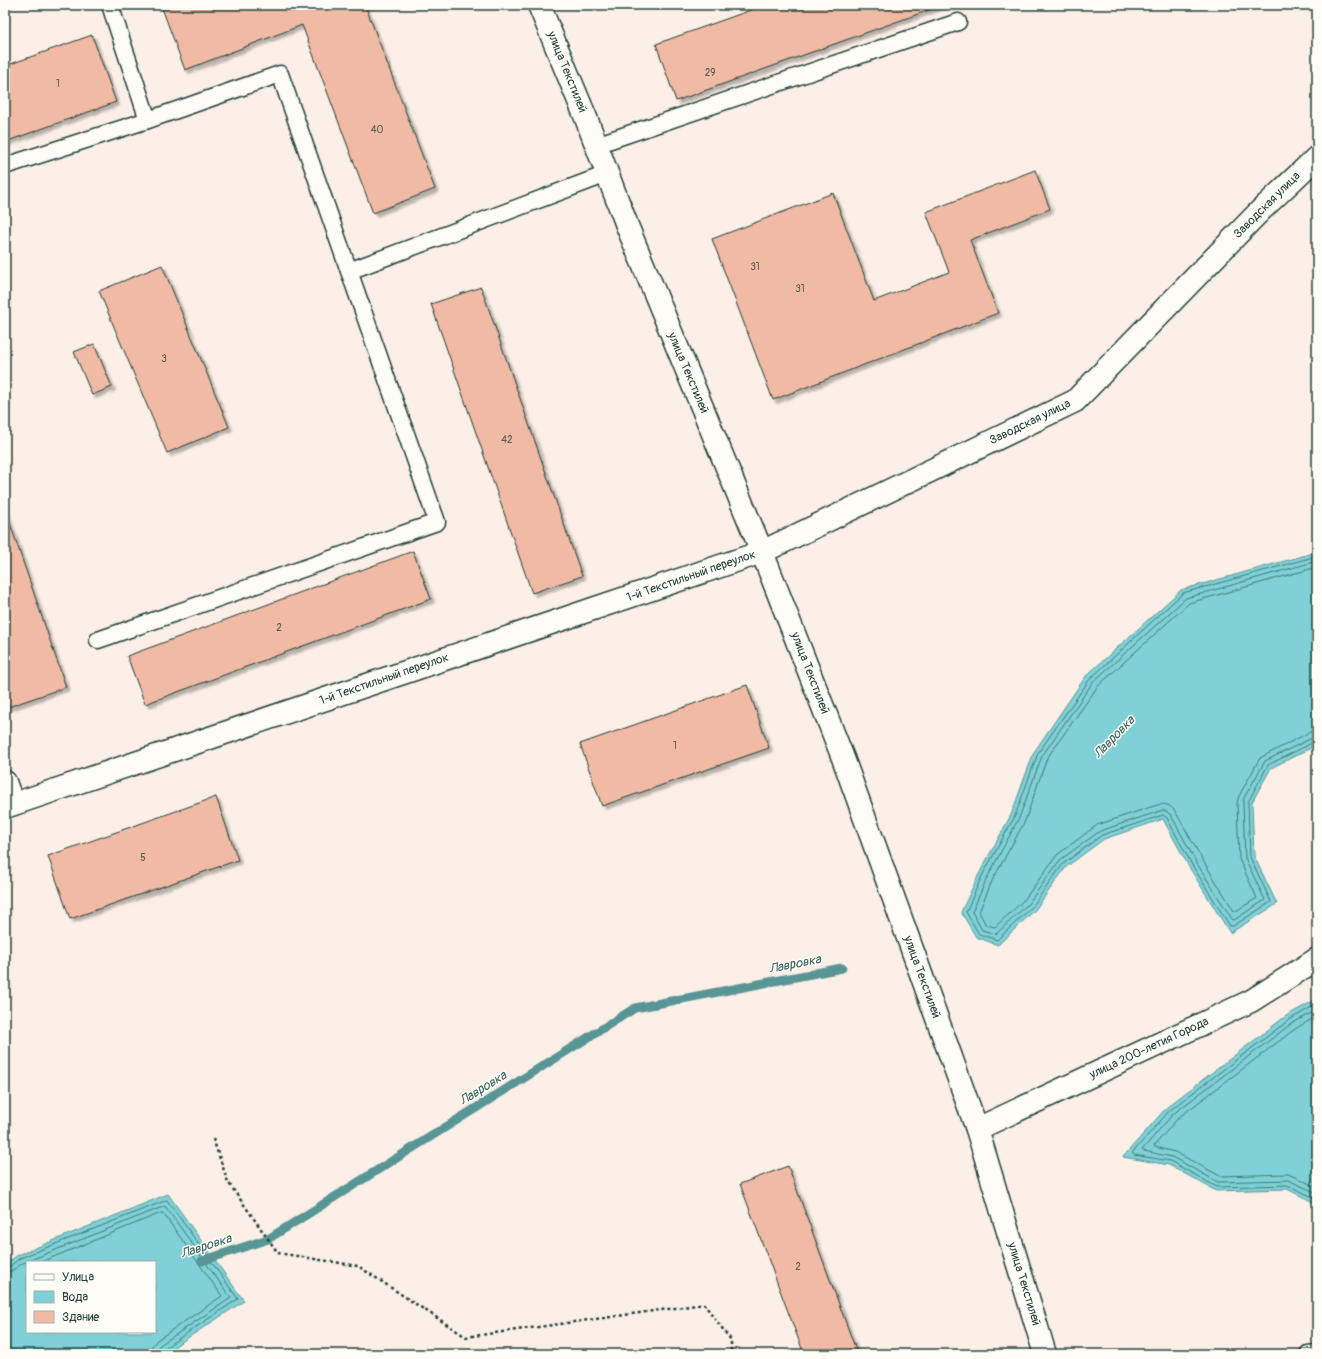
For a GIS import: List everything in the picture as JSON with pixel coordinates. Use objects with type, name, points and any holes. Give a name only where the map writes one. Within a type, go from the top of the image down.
[{"type":"street","name":"улица Текстилей","points":[[539,5],[628,228],[762,552],[843,758],[977,1129],[1045,1354]]},
{"type":"street","name":"Заводская улица","points":[[762,552],[1074,401],[1259,212],[1317,157]]},
{"type":"street","name":"1-й Текстильный переулок","points":[[9,805],[762,552]]},
{"type":"street","points":[[5,782],[9,805]]},
{"type":"street","name":"улица 200-летия Города","points":[[977,1129],[1251,1001],[1317,959]]},
{"type":"lane","points":[[110,5],[148,120]]},
{"type":"lane","points":[[596,146],[958,22]]},
{"type":"lane","points":[[5,166],[148,120],[280,74],[437,522],[98,640]]},
{"type":"lane","points":[[350,271],[607,174]]},
{"type":"lane","points":[[1308,1354],[1317,1353]]},
{"type":"path","points":[[213,1140],[228,1182],[278,1253],[358,1266],[466,1337],[704,1304],[731,1340],[731,1354]]},
{"type":"water","points":[[1317,552],[1317,745],[1271,768],[1252,802],[1254,856],[1277,904],[1230,933],[1189,867],[1163,819],[1104,839],[1066,867],[1035,910],[998,945],[976,937],[961,912],[979,874],[1011,815],[1034,752],[1086,676],[1181,590]]},
{"type":"water","points":[[1317,999],[1317,1204],[1287,1189],[1216,1191],[1169,1165],[1123,1157],[1167,1107],[1286,1016]]},
{"type":"water","points":[[168,1194],[244,1301],[163,1354],[5,1354],[5,1264],[18,1255]]},
{"type":"building","points":[[169,5],[365,5],[435,189],[373,213],[302,25],[185,70],[162,8]]},
{"type":"building","points":[[765,5],[943,5],[676,101],[656,44]]},
{"type":"building","points":[[92,35],[116,102],[5,142],[5,66]]},
{"type":"building","points":[[1035,170],[1050,209],[970,240],[998,313],[773,400],[712,239],[833,193],[874,301],[949,272],[926,212]]},
{"type":"building","points":[[162,265],[229,427],[167,453],[99,291]]},
{"type":"building","points":[[481,287],[582,576],[532,593],[431,304]]},
{"type":"building","points":[[94,344],[112,387],[92,395],[74,352]]},
{"type":"building","points":[[5,509],[66,687],[5,708]]},
{"type":"building","points":[[413,551],[431,599],[145,704],[127,656]]},
{"type":"building","points":[[747,685],[769,748],[602,806],[580,744]]},
{"type":"building","points":[[216,797],[238,860],[70,919],[48,856]]},
{"type":"building","points":[[788,1166],[856,1350],[845,1354],[804,1354],[740,1184]]},
{"type":"waterway","name":"Лавровка","points":[[202,1261],[268,1239],[635,1008],[842,968]]}]
